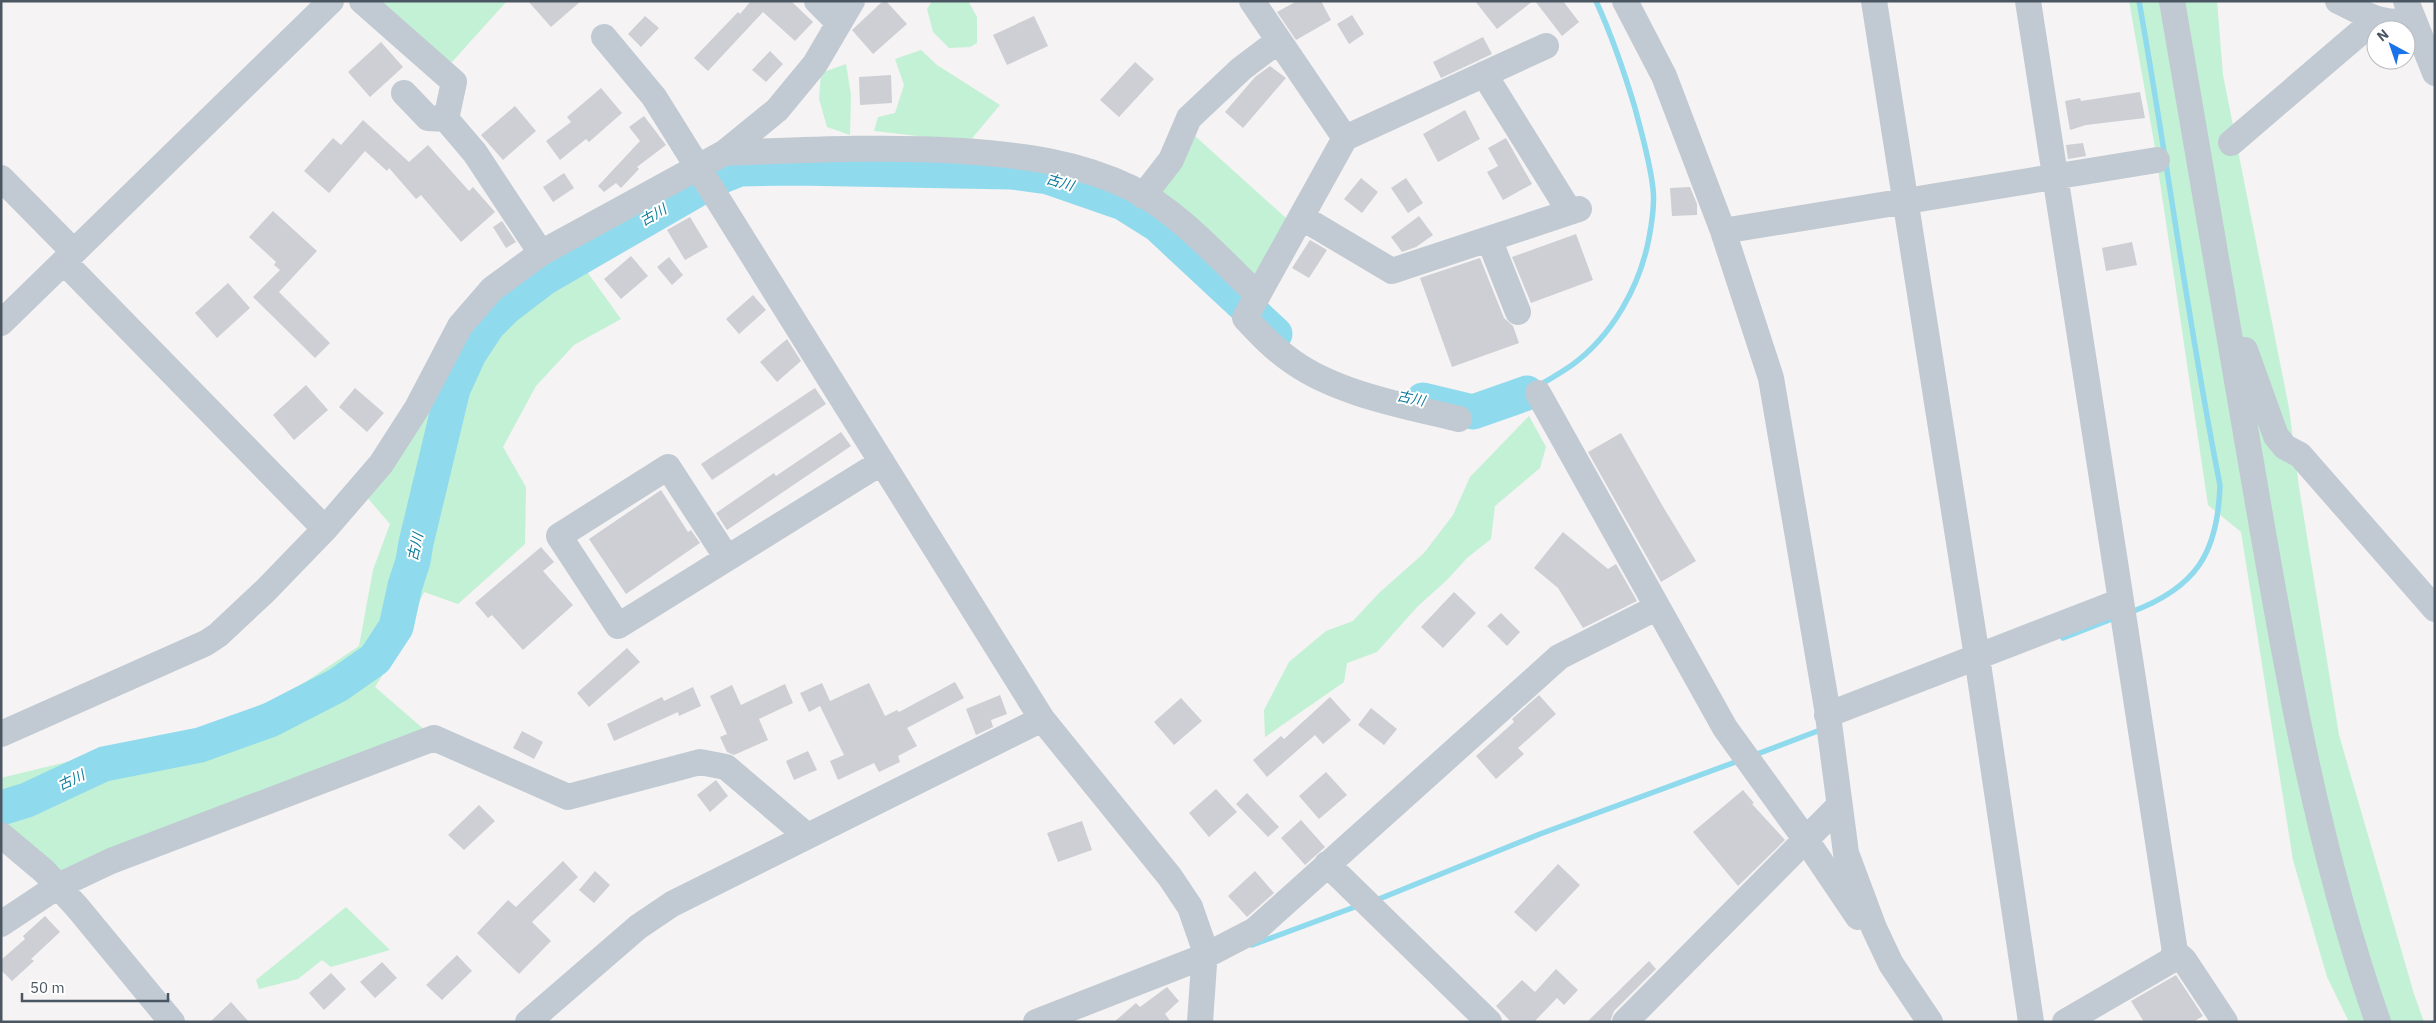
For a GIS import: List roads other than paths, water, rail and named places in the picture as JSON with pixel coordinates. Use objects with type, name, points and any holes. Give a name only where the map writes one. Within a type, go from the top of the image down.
[{"type":"street","points":[[362,1],[454,82],[446,119]]},
{"type":"street","points":[[1,734],[206,643],[218,635],[265,591],[325,529],[381,464],[417,408],[460,326],[492,289],[540,253],[724,152],[777,110],[815,64],[845,12],[817,1]]},
{"type":"street","points":[[1252,1],[1345,138]]},
{"type":"street","points":[[1625,1],[1664,76],[1723,231],[1771,378],[1828,724],[1846,853],[1874,928],[1891,964]]},
{"type":"street","points":[[1874,1],[1979,667],[2031,1022]]},
{"type":"street","points":[[2028,1],[2175,952],[2170,961],[2065,1022]]},
{"type":"street","points":[[2172,1],[2285,660],[2309,779],[2343,910],[2378,1022]]},
{"type":"street","points":[[2338,1],[2376,19],[2393,23],[2410,11],[2435,73]]},
{"type":"street","points":[[1,323],[325,3]]},
{"type":"street","points":[[2231,143],[2376,19]]},
{"type":"street","points":[[604,37],[654,97],[1042,719],[1170,877],[1190,907],[1205,950],[1200,1022]]},
{"type":"street","points":[[1143,196],[1171,160],[1189,118],[1242,69],[1278,40]]},
{"type":"street","points":[[1458,419],[1386,401],[1333,382],[1294,363],[1265,339],[1245,318],[1345,138],[1546,46]]},
{"type":"street","points":[[1301,217],[1392,271],[1574,211],[1484,74]]},
{"type":"street","points":[[404,93],[428,118],[446,119],[475,153],[540,253]]},
{"type":"street","points":[[724,152],[904,148],[1022,155],[1077,166],[1132,188],[1171,214],[1258,295]]},
{"type":"street","points":[[1723,231],[2157,160]]},
{"type":"street","points":[[1,178],[69,257],[325,529]]},
{"type":"street","points":[[1489,239],[1518,312]]},
{"type":"street","points":[[2228,324],[2237,328],[2276,436],[2285,447],[2300,455],[2435,609]]},
{"type":"street","points":[[1538,394],[1656,608],[1725,728],[1806,840],[1930,1022]]},
{"type":"street","points":[[727,558],[668,467],[559,536],[618,626],[882,462]]},
{"type":"street","points":[[1047,1020],[1205,956],[1255,930],[1559,657],[1656,608]]},
{"type":"street","points":[[1828,724],[2123,612]]},
{"type":"street","points":[[528,1022],[638,927],[672,904],[806,835],[1042,719]]},
{"type":"street","points":[[1,924],[58,886],[111,861],[434,738],[568,797],[700,762],[726,767],[806,835]]},
{"type":"street","points":[[1625,1022],[1839,806]]},
{"type":"street","points":[[1,834],[44,871],[58,886],[172,1022]]},
{"type":"street","points":[[1327,864],[1489,1022]]},
{"type":"street","points":[[2175,952],[2184,960],[2225,1022]]},
{"type":"waterway","points":[[1540,385],[1572,365],[1600,340],[1612,325],[1639,274],[1645,256],[1652,220],[1653,189],[1643,138],[1622,67],[1596,1]]},
{"type":"waterway","points":[[2131,612],[2172,592],[2199,565],[2208,549],[2214,530],[2220,485],[2198,365],[2139,1]]},
{"type":"waterway","name":"古川","points":[[1,808],[27,800],[104,764],[200,745],[270,720],[338,685],[375,659],[396,627],[453,389],[469,354],[488,325],[506,307],[544,278],[717,178],[740,169],[795,168],[1011,172],[1048,177],[1123,203],[1158,225],[1275,334]]},
{"type":"waterway","name":"古川","points":[[1423,400],[1473,412],[1527,393]]},
{"type":"waterway","points":[[2063,638],[2117,617]]},
{"type":"waterway","points":[[1752,756],[1823,729]]},
{"type":"waterway","points":[[1374,901],[1540,834],[1741,760]]},
{"type":"waterway","points":[[1252,945],[1360,905]]}]
